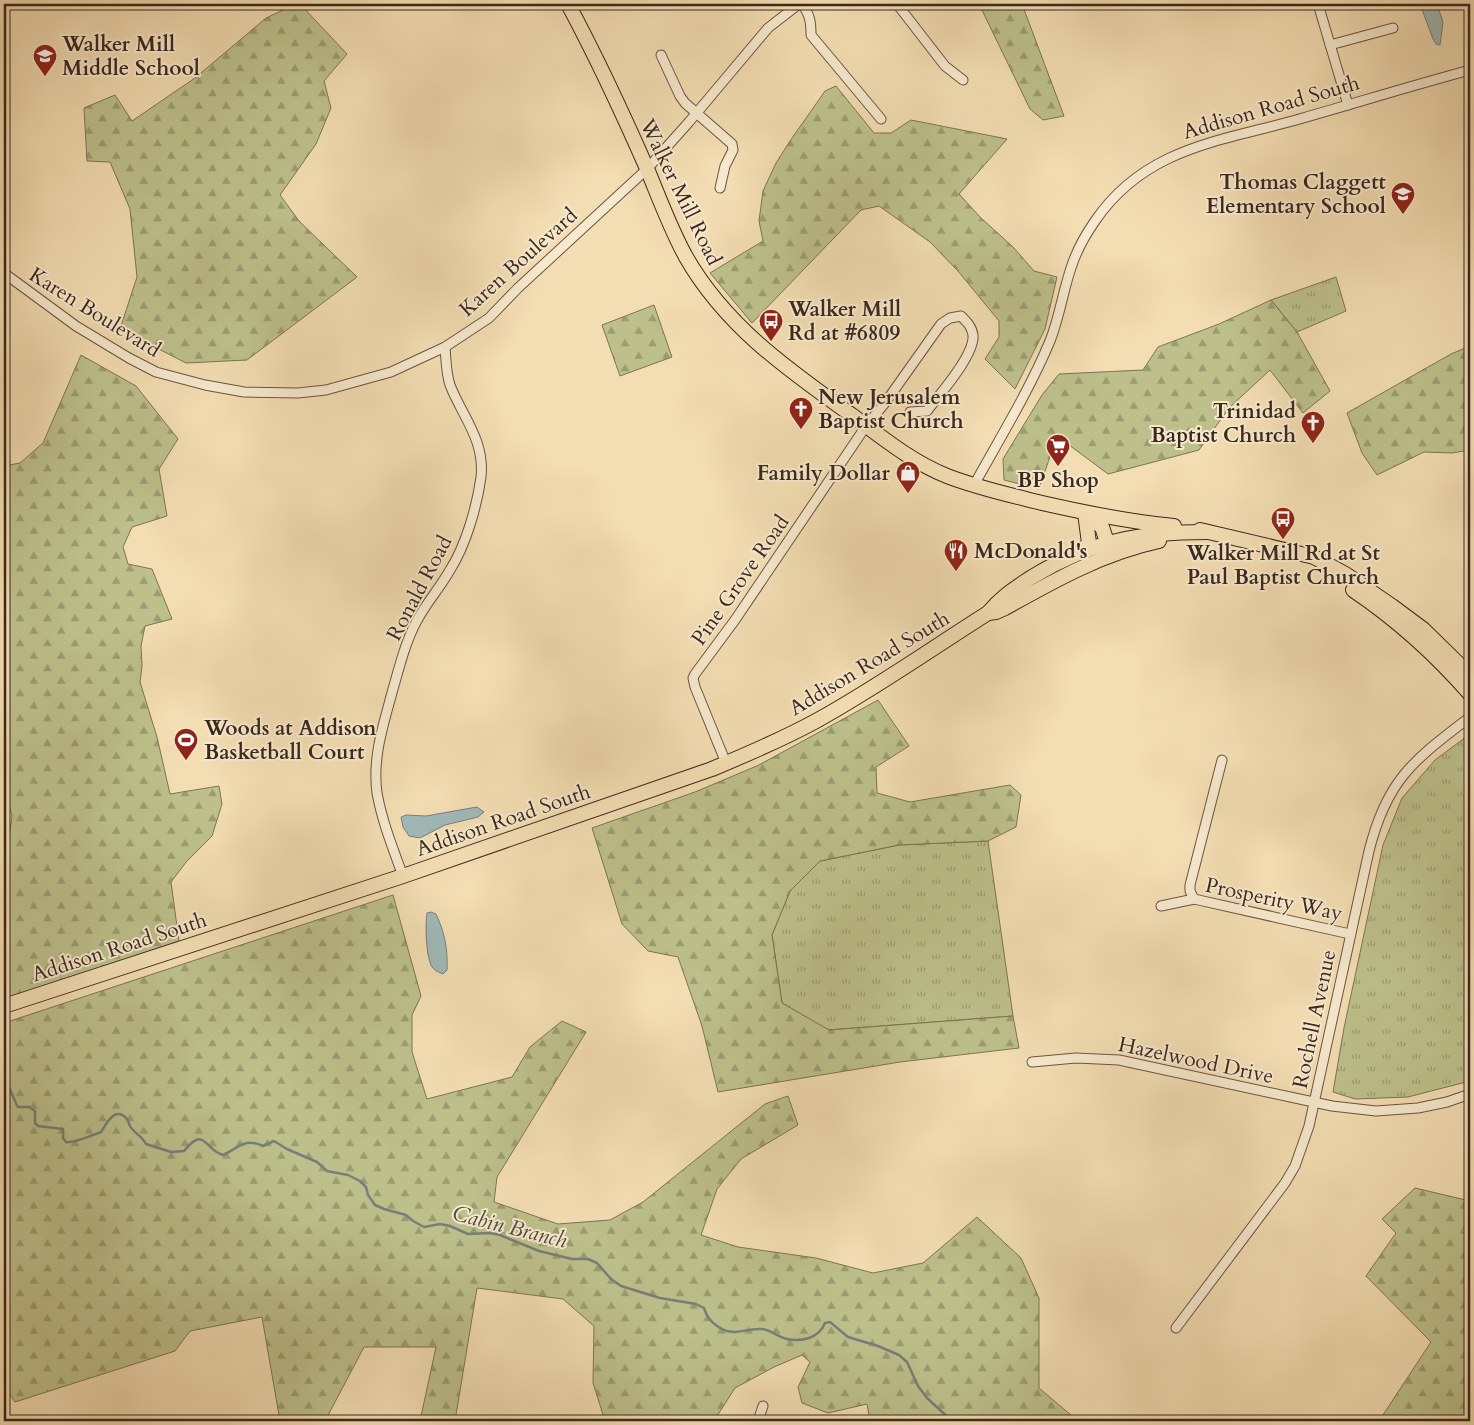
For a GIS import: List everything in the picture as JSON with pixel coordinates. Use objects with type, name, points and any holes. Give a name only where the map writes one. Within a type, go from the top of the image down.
[{"type":"main road","name":"Walker Mill Road","points":[[568,4],[598,61],[647,169],[672,230],[686,257],[731,319],[784,367],[917,462],[949,477],[994,492],[1085,513],[1182,527],[1314,557],[1347,575],[1423,629],[1470,675]]},
{"type":"main road","name":"Walker Mill Road","points":[[1085,513],[1096,520],[1102,527],[1109,548]]},
{"type":"main road","points":[[1081,552],[1089,543],[1085,513]]},
{"type":"main road","name":"Addison Road South","points":[[4,1006],[403,876],[726,763],[816,721],[875,686],[988,613],[1005,608],[1071,572],[1109,548],[1139,536],[1173,532],[1212,533]]},
{"type":"main road","name":"Addison Road South","points":[[988,613],[999,599],[1052,565],[1081,552],[1109,548]]},
{"type":"main road","name":"Walker Mill Road","points":[[1293,552],[1309,564],[1339,580],[1394,621],[1446,667],[1470,694]]},
{"type":"street","name":"Karen Boulevard","points":[[4,273],[76,326],[129,358],[156,372],[222,389],[287,394],[326,390],[391,372],[445,347],[489,318],[518,288],[647,169],[768,28],[800,4]]},
{"type":"street","points":[[800,4],[809,13],[811,35],[881,119]]},
{"type":"street","points":[[897,4],[945,66],[964,80]]},
{"type":"street","points":[[1318,4],[1348,105]]},
{"type":"street","points":[[1330,45],[1393,28]]},
{"type":"street","points":[[661,55],[680,96],[696,114],[731,142],[733,147],[732,154],[725,166],[720,188]]},
{"type":"street","name":"Addison Road South","points":[[974,485],[1025,393],[1050,340],[1072,265],[1081,244],[1095,221],[1110,203],[1134,180],[1153,166],[1189,149],[1215,140],[1299,120],[1470,70]]},
{"type":"street","name":"Pine Grove Road","points":[[726,763],[694,688],[694,676],[735,620],[866,426],[941,324],[950,318],[962,316],[971,326],[973,336],[972,347],[957,372],[927,410],[910,412]]},
{"type":"street","name":"Ronald Road","points":[[403,876],[383,819],[377,792],[376,761],[380,739],[402,657],[418,618],[451,569],[464,540],[477,497],[481,472],[474,430],[449,383],[445,347]]},
{"type":"street","name":"Rochell Avenue","points":[[1176,1328],[1285,1183],[1302,1146],[1314,1102],[1350,934],[1378,819],[1391,792],[1412,764],[1428,749],[1470,717]]},
{"type":"street","points":[[1194,899],[1190,891],[1190,885],[1222,760]]},
{"type":"street","name":"Prosperity Way","points":[[1161,906],[1194,899],[1350,934]]},
{"type":"street","name":"Hazelwood Drive","points":[[1032,1062],[1076,1058],[1118,1060],[1347,1108],[1389,1111],[1418,1108],[1447,1102],[1470,1094]]},
{"type":"street","points":[[758,1421],[763,1406]]},
{"type":"green space","points":[[296,4],[300,4],[347,54],[324,81],[331,108],[316,144],[280,195],[299,221],[357,277],[247,360],[186,363],[120,329],[137,277],[130,209],[110,162],[87,161],[84,108],[115,95],[132,121],[195,78],[266,18]]},
{"type":"green space","points":[[979,4],[1022,4],[1064,116],[1043,120],[1030,109]]},
{"type":"green space","points":[[836,86],[874,133],[891,133],[911,120],[1007,139],[959,194],[981,218],[1013,247],[1034,271],[1057,277],[1045,329],[1015,389],[985,359],[999,337],[999,321],[958,271],[930,242],[879,206],[861,210],[752,323],[710,273],[763,241],[759,221],[763,191],[776,163],[825,91]]},
{"type":"green space","points":[[1336,277],[1346,311],[1297,332],[1271,300]]},
{"type":"green space","points":[[1271,300],[1297,332],[1330,391],[1303,413],[1270,370],[1229,408],[1199,450],[1108,474],[1057,436],[1039,489],[1004,480],[1003,459],[1042,395],[1059,374],[1143,370],[1158,347],[1219,324]]},
{"type":"green space","points":[[654,305],[672,357],[620,376],[602,325]]},
{"type":"green space","points":[[1470,346],[1470,450],[1452,453],[1424,452],[1377,475],[1362,453],[1347,413],[1451,354]]},
{"type":"green space","points":[[81,355],[136,386],[178,439],[159,469],[167,516],[132,527],[123,547],[128,564],[152,569],[172,619],[145,626],[141,646],[142,666],[140,682],[157,737],[170,794],[219,786],[222,804],[212,836],[187,861],[171,882],[179,941],[4,1000],[4,874],[12,816],[4,786],[4,466],[20,463],[43,443]]},
{"type":"green space","points":[[878,700],[909,746],[876,767],[877,793],[910,802],[1010,785],[1021,795],[1016,827],[988,841],[899,845],[820,861],[790,891],[772,935],[782,1003],[829,1030],[1013,1016],[1019,1048],[900,1062],[718,1092],[702,1026],[678,957],[648,951],[622,924],[592,828],[695,792],[759,765]]},
{"type":"green space","points":[[1470,734],[1470,1081],[1408,1097],[1355,1099],[1333,1092],[1344,1028],[1383,845],[1402,798],[1435,760]]},
{"type":"green space","points":[[988,841],[1013,1016],[828,1030],[782,1003],[772,935],[790,891],[820,861],[899,845]]},
{"type":"green space","points":[[393,895],[421,996],[412,1015],[412,1052],[427,1099],[512,1077],[530,1047],[562,1021],[586,1032],[497,1177],[494,1202],[558,1224],[610,1220],[643,1202],[765,1104],[788,1096],[798,1125],[741,1159],[717,1189],[701,1235],[738,1247],[816,1258],[873,1273],[923,1263],[977,1217],[1021,1258],[1039,1298],[1039,1388],[1078,1421],[870,1421],[867,1404],[828,1413],[802,1403],[798,1387],[810,1362],[802,1355],[774,1367],[735,1388],[717,1416],[723,1421],[605,1421],[593,1383],[594,1326],[563,1299],[477,1288],[455,1421],[420,1421],[436,1347],[364,1347],[325,1421],[280,1421],[262,1317],[190,1331],[175,1351],[15,1402],[4,1386],[4,1023]]},
{"type":"green space","points":[[1415,1188],[1470,1201],[1470,1416],[1462,1418],[1462,1421],[1379,1421],[1431,1342],[1366,1276],[1396,1233],[1382,1219]]},
{"type":"water","points":[[1420,4],[1437,4],[1443,22],[1440,45],[1436,44],[1433,39]]},
{"type":"water","points":[[477,807],[484,812],[478,817],[445,825],[420,838],[409,836],[403,827],[401,817],[406,815],[426,816]]},
{"type":"water","points":[[427,913],[436,914],[445,942],[447,970],[443,974],[432,967],[429,960],[426,918]]},
{"type":"waterway","name":"Cabin Branch","points":[[4,1081],[18,1107],[29,1107],[35,1111],[35,1123],[38,1126],[63,1129],[63,1138],[66,1142],[78,1141],[101,1132],[111,1117],[119,1114],[127,1119],[130,1126],[146,1144],[171,1152],[184,1151],[191,1143],[201,1139],[217,1153],[223,1155],[242,1144],[251,1143],[263,1146],[274,1141],[317,1162],[327,1171],[348,1175],[360,1181],[366,1187],[368,1195],[375,1205],[406,1215],[424,1227],[440,1224],[468,1234],[490,1233],[500,1235],[539,1251],[572,1259],[588,1259],[597,1263],[611,1279],[621,1286],[660,1298],[696,1304],[704,1308],[712,1322],[723,1330],[739,1332],[762,1329],[784,1338],[799,1340],[810,1338],[819,1332],[825,1323],[830,1322],[848,1337],[899,1355],[907,1362],[918,1386],[927,1398],[952,1421]]},
{"type":"place","name":"Walker Mill Middle School","points":[[45,77]]},
{"type":"place","name":"Thomas Claggett Elementary School","points":[[1403,215]]},
{"type":"place","name":"Walker Mill Rd at #6809","points":[[771,342]]},
{"type":"place","name":"New Jerusalem Baptist Church","points":[[801,430]]},
{"type":"place","name":"Trinidad Baptist Church","points":[[1313,444]]},
{"type":"place","name":"BP Shop","points":[[1058,467]]},
{"type":"place","name":"Family Dollar","points":[[908,494]]},
{"type":"place","name":"Walker Mill Rd at St Paul Baptist Church","points":[[1283,540]]},
{"type":"place","name":"McDonald's","points":[[956,572]]},
{"type":"place","name":"Woods at Addison Basketball Court","points":[[186,761]]}]
